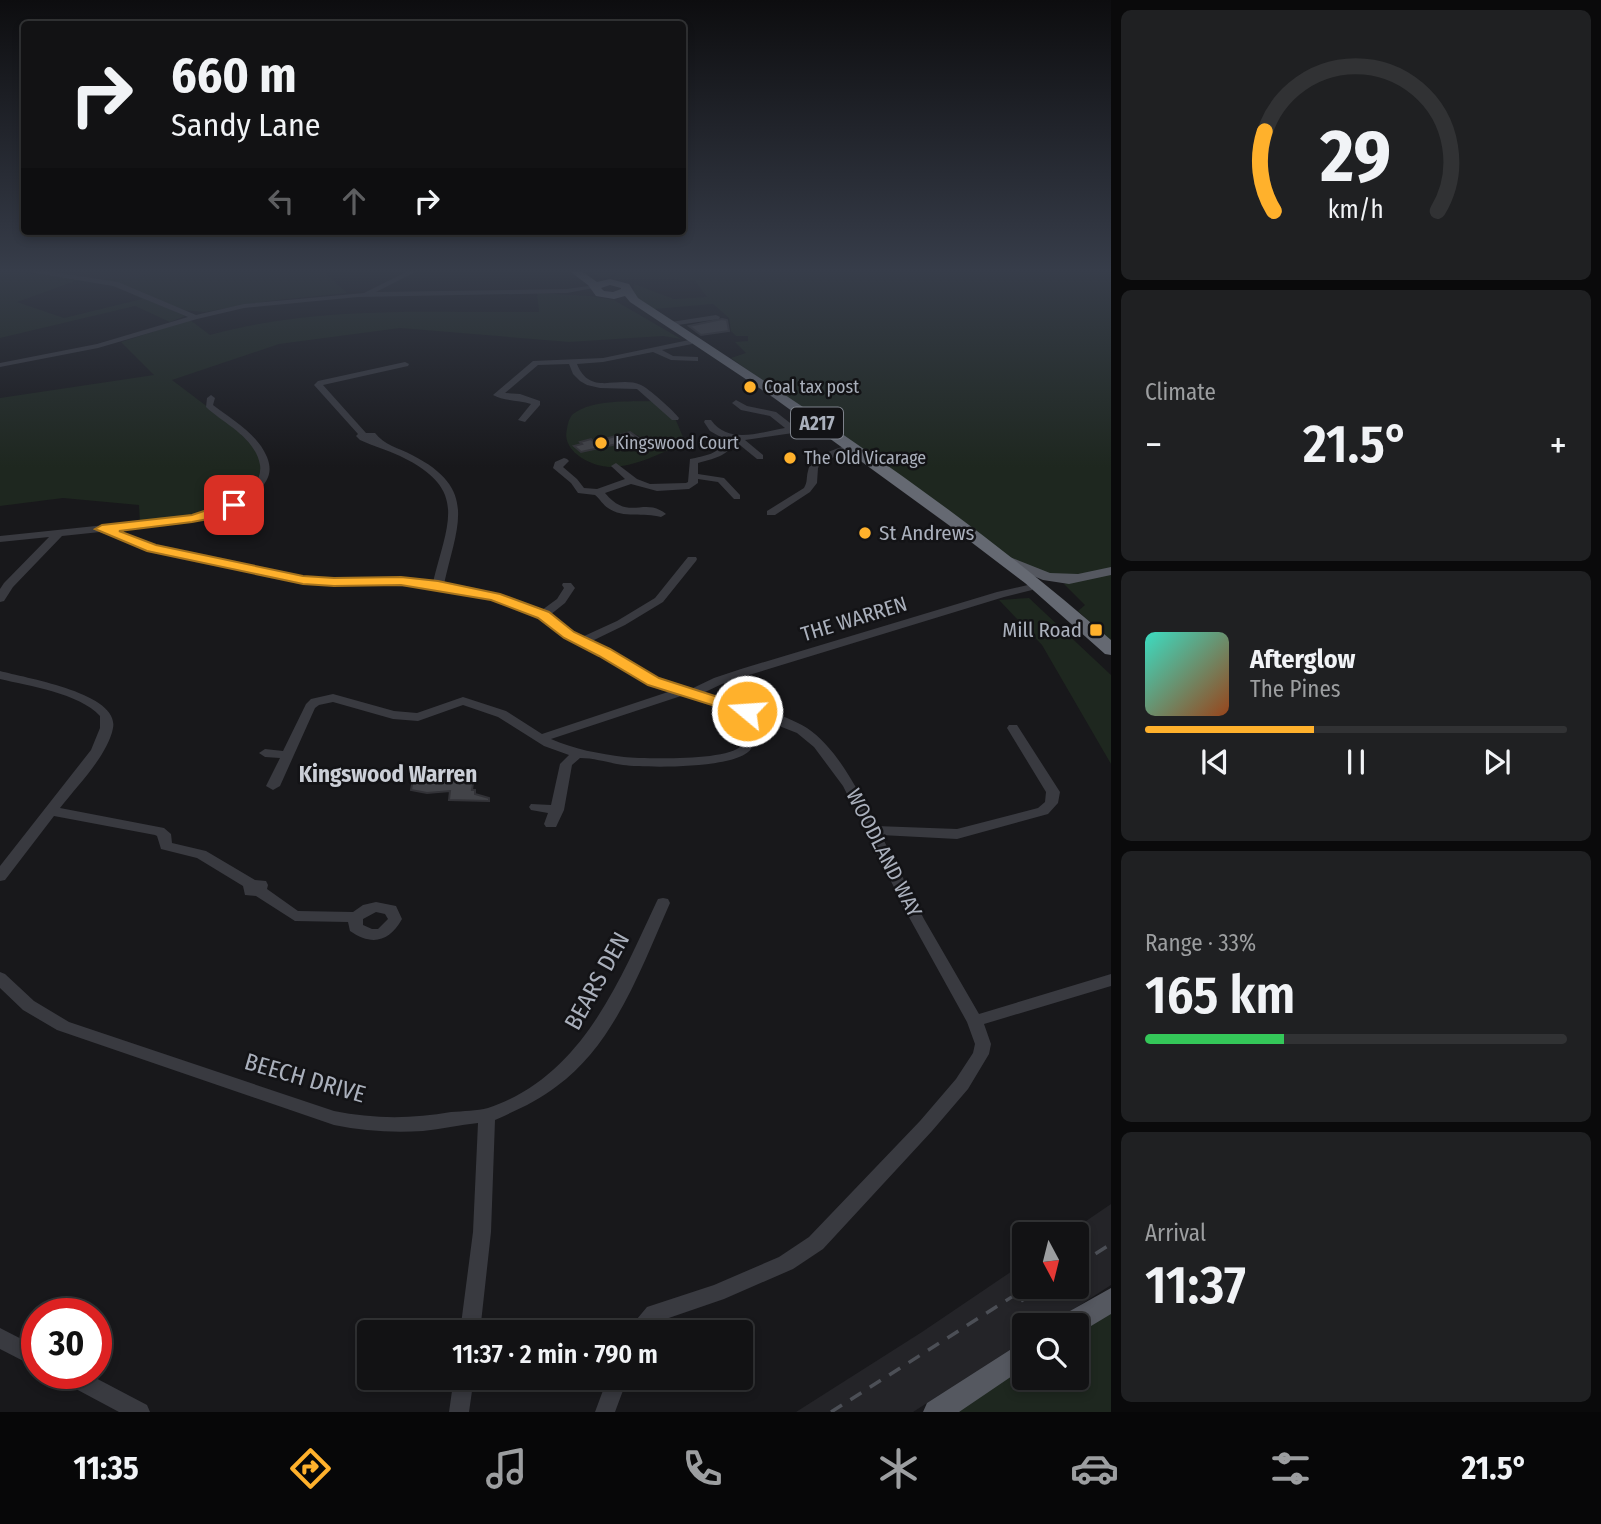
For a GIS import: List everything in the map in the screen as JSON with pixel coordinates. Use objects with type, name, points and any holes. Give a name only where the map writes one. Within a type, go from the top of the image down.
[{"type":"highway","name":"A217","points":[[680,336],[800,427],[842,450],[1028,588],[1111,665]]},
{"type":"highway","name":"A217","points":[[689,336],[779,395],[1006,559],[1111,650]]},
{"type":"main road","points":[[1006,559],[1048,577],[1078,578]]},
{"type":"main road","points":[[1056,600],[1052,588],[1059,583],[1111,571]]},
{"type":"main road","points":[[1089,1313],[1111,1300]]},
{"type":"main road","points":[[936,1412],[1012,1361]]},
{"type":"street","points":[[0,365],[108,344],[134,336]]},
{"type":"street","points":[[497,395],[530,362],[603,360],[690,342]]},
{"type":"street","points":[[656,350],[671,358],[695,359]]},
{"type":"street","points":[[572,362],[575,373],[583,380],[604,386],[640,387],[649,398],[665,405],[675,418]]},
{"type":"street","points":[[405,364],[320,384],[362,434],[363,439],[377,442],[433,470],[455,501],[456,513],[438,585]]},
{"type":"street","points":[[487,394],[520,397],[537,403],[523,420]]},
{"type":"street","points":[[0,540],[211,515],[239,503],[264,478],[264,462],[250,439],[209,405],[211,398]]},
{"type":"street","points":[[736,404],[770,412],[800,427]]},
{"type":"street","points":[[708,422],[713,429],[734,438],[760,457]]},
{"type":"street","points":[[616,466],[630,481],[651,488],[685,486],[693,484],[694,459],[718,455],[734,438],[800,427]]},
{"type":"street","points":[[771,513],[807,490],[812,483],[813,468],[818,461],[842,450]]},
{"type":"street","points":[[564,461],[558,464],[558,468],[574,481],[579,490],[598,492],[630,481]]},
{"type":"street","points":[[694,475],[721,480],[737,497]]},
{"type":"street","points":[[598,492],[617,509],[638,512],[649,509],[661,514]]},
{"type":"street","name":"WOODLAND WAY","points":[[102,529],[152,548],[303,580],[401,581],[438,585],[495,597],[543,615],[559,629],[654,682],[789,724],[811,737],[849,785],[917,919],[975,1021],[983,1044],[981,1054],[962,1084],[868,1190],[816,1243],[786,1263],[718,1293],[654,1314],[649,1320]]},
{"type":"street","points":[[0,599],[8,585],[59,533]]},
{"type":"street","points":[[581,642],[621,623],[659,600],[692,559]]},
{"type":"street","points":[[543,615],[567,594],[570,590],[567,585]]},
{"type":"street","name":"THE WARREN","points":[[542,737],[736,675],[1028,588]]},
{"type":"street","points":[[0,675],[83,699],[98,706],[106,715],[108,726],[97,751],[0,876]]},
{"type":"street","points":[[273,786],[310,707],[315,702],[333,698],[404,717],[429,715],[463,701],[502,714],[548,743],[580,754],[625,761],[721,758],[744,750],[749,743],[754,713]]},
{"type":"street","points":[[873,830],[957,834],[1043,811],[1051,803],[1053,792],[1013,728]]},
{"type":"street","points":[[265,753],[287,755]]},
{"type":"street","points":[[551,824],[566,764],[580,754]]},
{"type":"street","points":[[536,807],[556,810]]},
{"type":"street","points":[[49,811],[159,831],[164,834],[166,846],[201,854],[295,916],[356,917]]},
{"type":"street","name":"BEARS DEN","points":[[488,1116],[531,1097],[556,1080],[576,1061],[615,1005],[663,903]]},
{"type":"street","name":"BEECH DRIVE","points":[[0,978],[15,995],[43,1017],[63,1026],[334,1118],[373,1125],[417,1124],[459,1116],[488,1116]]},
{"type":"street","points":[[975,1021],[1111,979]]},
{"type":"street","points":[[471,1320],[482,1232],[488,1116]]},
{"type":"street","points":[[0,1338],[21,1349]]},
{"type":"street","points":[[96,1389],[140,1412]]},
{"type":"street","points":[[459,1412],[462,1390]]},
{"type":"street","points":[[605,1412],[613,1390]]},
{"type":"shaded area","points":[[140,336],[340,336],[279,344],[172,380],[250,439],[264,462],[253,491],[222,511],[140,524],[139,505],[63,498],[0,506],[0,398],[154,375],[121,342]]},
{"type":"shaded area","points":[[495,336],[676,336],[681,339],[663,336],[569,342]]},
{"type":"shaded area","points":[[736,336],[1111,336],[1111,642],[1078,611],[1085,605],[1064,584],[1081,577],[1043,573],[1013,560],[731,358],[746,353],[735,342],[748,341],[748,336]]},
{"type":"shaded area","points":[[652,401],[675,418],[685,442],[638,462],[609,467],[586,460],[568,444],[566,437],[569,421],[573,414],[581,409],[601,404]],"holes":[[[630,432],[639,436],[646,445],[621,451],[615,445],[581,452],[575,446],[591,439],[594,442]]]},
{"type":"shaded area","points":[[1029,598],[1111,675],[1111,764],[1042,645],[999,600]]},
{"type":"shaded area","points":[[1111,1204],[1111,1285],[1068,1313],[1012,1313],[1012,1349],[913,1412],[796,1412],[1012,1271],[1012,1299],[1089,1299],[1089,1222],[1085,1222]]},
{"type":"shaded area","points":[[1111,1313],[1111,1412],[936,1412],[1012,1361],[1012,1390],[1089,1390],[1089,1322]]},
{"type":"building","name":"Kingswood Court","points":[[630,432],[640,439],[581,452],[574,446],[591,439],[594,442]]},
{"type":"building","points":[[415,769],[439,772],[438,777],[474,776],[472,790],[475,790],[475,794],[489,798],[489,801],[449,800],[450,791],[427,793],[411,790]]},
{"type":"railway","points":[[1089,1258],[1111,1244]]},
{"type":"railway","points":[[831,1412],[1012,1297]]},
{"type":"place","name":"Coal tax post","points":[[750,387]]},
{"type":"place","name":"Kingswood Court","points":[[601,443]]},
{"type":"place","name":"The Old Vicarage","points":[[790,458]]},
{"type":"place","name":"St Andrews","points":[[865,533]]},
{"type":"place","name":"Mill Road","points":[[1096,630]]},
{"type":"district","name":"Kingswood Warren","points":[[388,774]]},
{"type":"route","points":[[234,505],[214,514],[192,519],[102,529],[125,540],[152,548],[303,580],[401,581],[438,585],[495,597],[533,609],[559,629],[605,652],[654,682],[747,711]]}]
